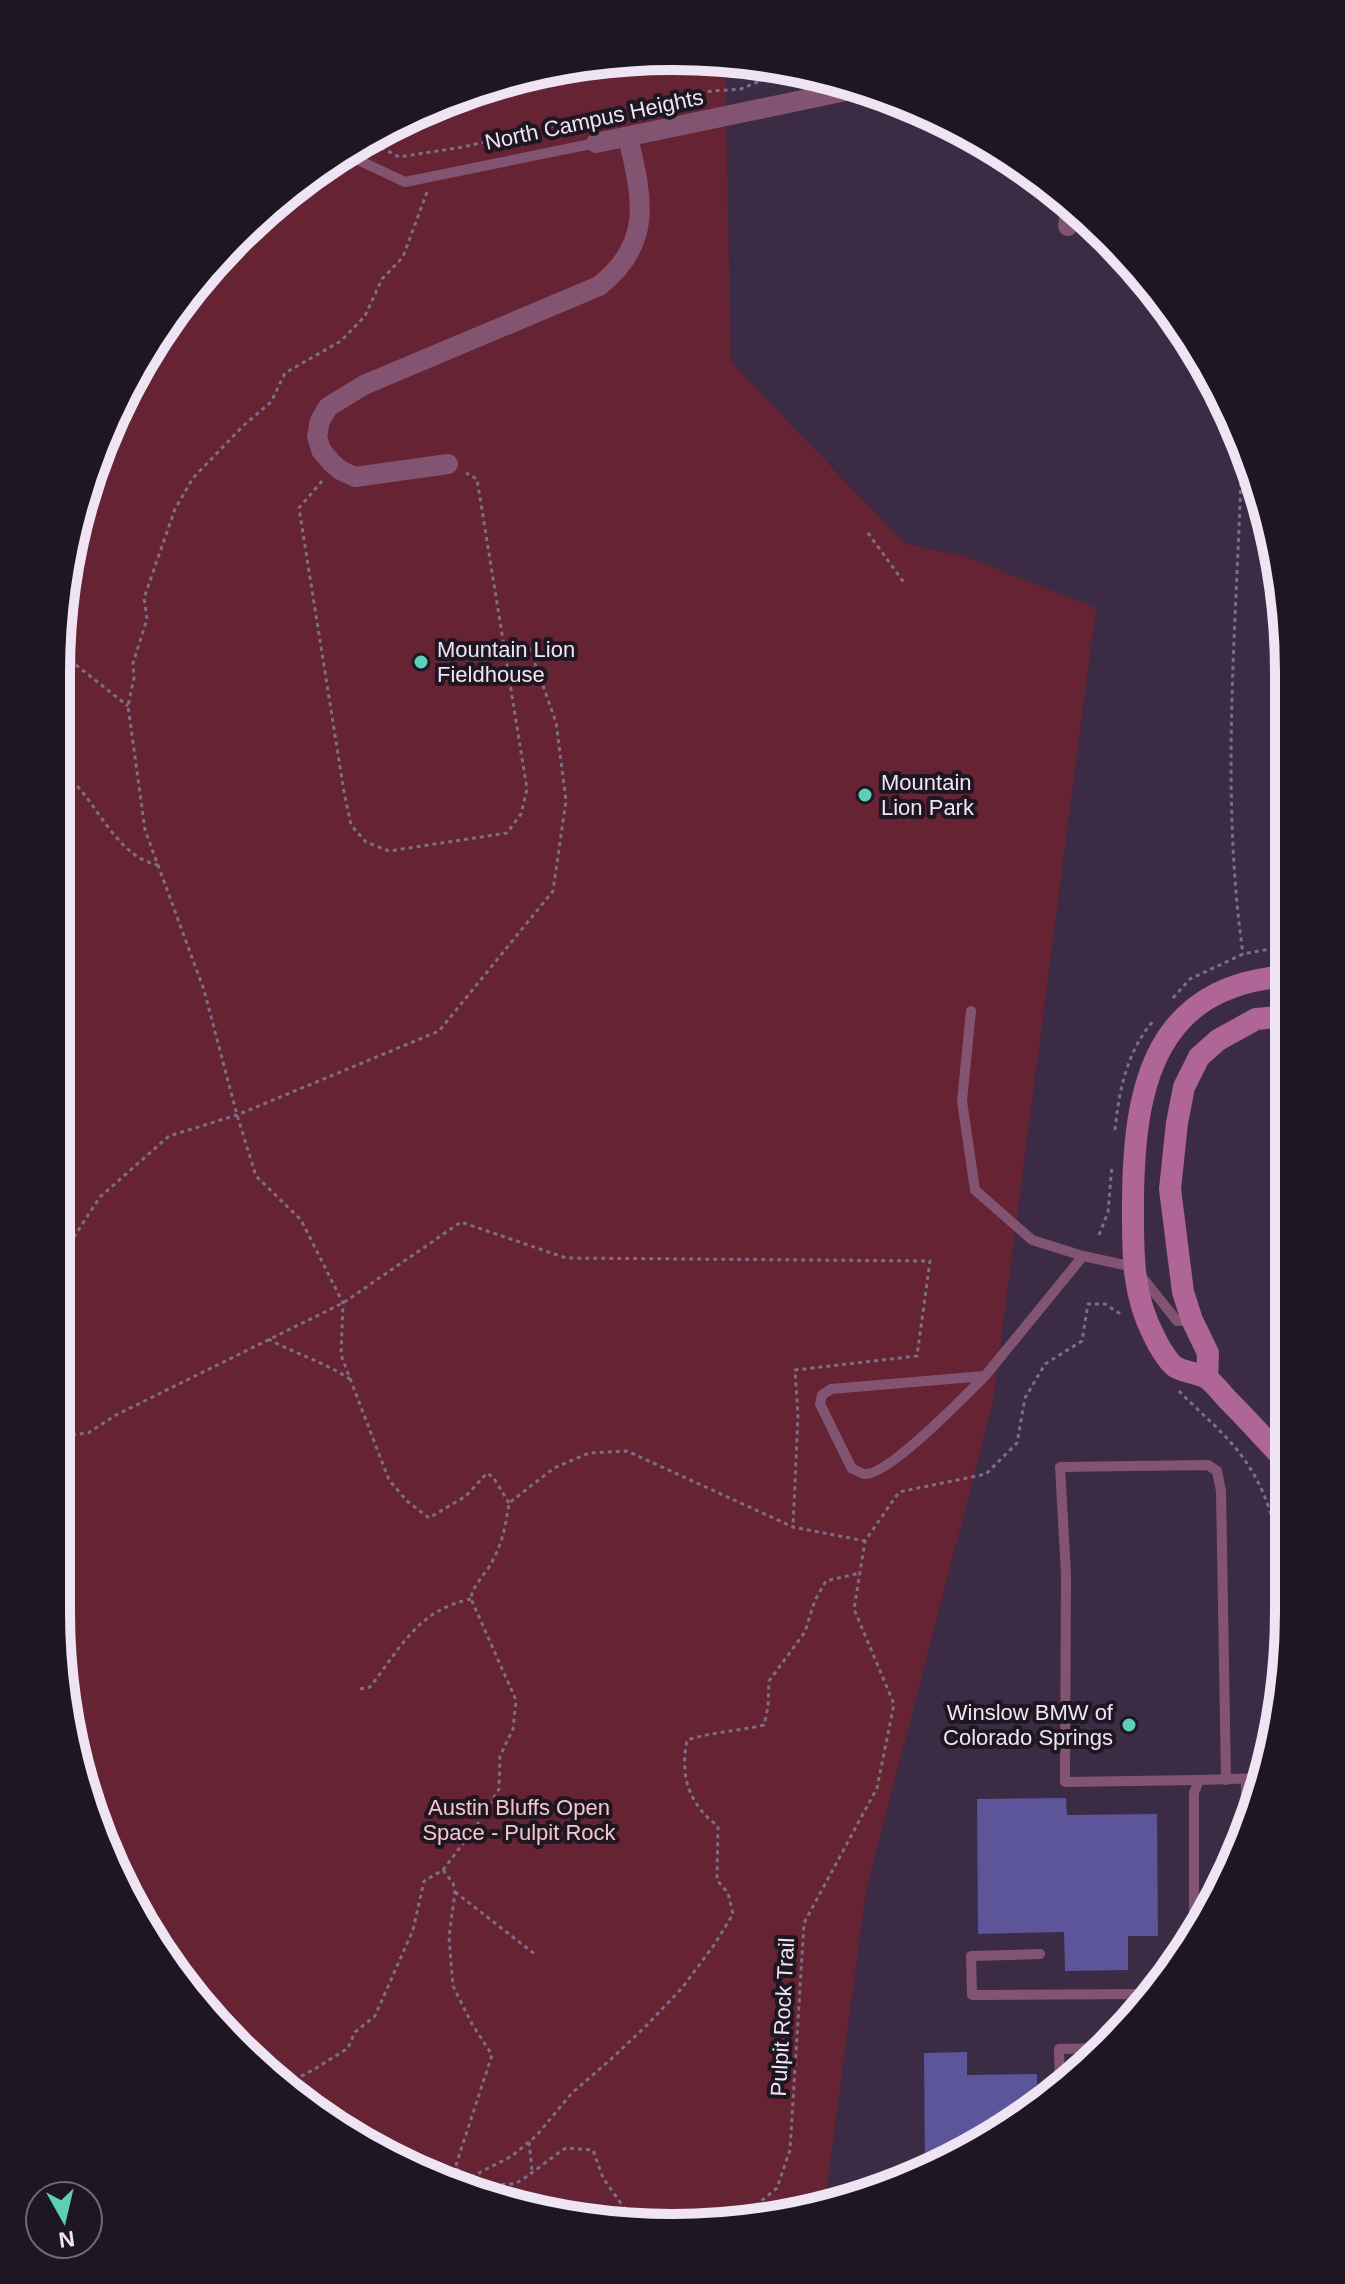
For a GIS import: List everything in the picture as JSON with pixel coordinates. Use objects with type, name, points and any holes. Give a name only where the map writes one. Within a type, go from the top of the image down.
[{"type":"main road","points":[[1275,977],[1259,978],[1225,989],[1194,1008],[1169,1035],[1151,1064],[1140,1100],[1134,1158],[1134,1267],[1139,1305],[1155,1339],[1174,1366],[1207,1378],[1275,1450]]},
{"type":"main road","points":[[1207,1378],[1208,1353],[1183,1292],[1170,1189],[1177,1123],[1184,1087],[1199,1057],[1218,1040],[1256,1019],[1275,1017]]},
{"type":"street","name":"North Campus Heights","points":[[596,143],[836,93]]},
{"type":"street","points":[[448,464],[355,477],[340,470],[321,450],[317,436],[320,421],[328,407],[364,385],[599,286],[626,260],[640,225],[640,200],[628,137]]},
{"type":"lane","name":"North Campus Heights","points":[[357,160],[405,182],[596,143]]},
{"type":"lane","points":[[971,1011],[962,1101],[975,1190],[1032,1240],[1083,1256],[1134,1267],[1177,1321],[1192,1320]]},
{"type":"lane","points":[[985,1376],[831,1389],[822,1395],[820,1404],[852,1469],[863,1474],[873,1473],[904,1453],[985,1376],[1083,1256]]},
{"type":"lane","points":[[1226,1780],[1221,1491],[1217,1471],[1208,1465],[1060,1467],[1066,1574],[1065,1782],[1226,1780],[1251,1779]]},
{"type":"lane","points":[[1246,1779],[1246,1795]]},
{"type":"lane","points":[[1194,1913],[1194,1793],[1199,1780]]},
{"type":"lane","points":[[1040,1954],[971,1956],[972,1995],[1137,1994]]},
{"type":"lane","points":[[1060,2072],[1059,2049],[1087,2048]]},
{"type":"path","points":[[379,147],[399,157],[463,147],[700,92],[741,89],[767,78]]},
{"type":"path","points":[[301,199],[345,167]]},
{"type":"path","points":[[295,2080],[348,2048],[355,2032],[375,2016],[413,1930],[424,1881],[443,1870],[499,1789],[500,1756],[513,1729],[516,1700],[471,1593],[492,1563],[505,1533],[509,1503],[493,1477],[487,1473],[466,1496],[429,1518],[407,1501],[389,1480],[341,1355],[339,1343],[343,1303],[301,1220],[256,1176],[204,990],[145,830],[128,706],[134,678],[133,663],[147,619],[144,598],[181,499],[193,478],[271,402],[285,373],[341,341],[365,316],[382,279],[403,257],[428,189]]},
{"type":"path","points":[[340,470],[321,481],[299,508],[351,825],[366,842],[389,851],[507,833],[521,814],[527,789],[477,479],[448,464]]},
{"type":"path","points":[[1241,473],[1231,761],[1236,899],[1243,954]]},
{"type":"path","points":[[868,533],[905,584]]},
{"type":"path","points":[[70,1243],[100,1197],[169,1136],[237,1115],[439,1031],[553,891],[566,801],[556,722],[529,647],[503,643]]},
{"type":"path","points":[[70,660],[128,706]]},
{"type":"path","points":[[70,778],[79,786],[110,833],[147,863],[158,865]]},
{"type":"path","points":[[70,1435],[88,1433],[116,1415],[343,1303],[461,1222],[566,1258],[930,1261]]},
{"type":"path","name":"Pulpit Rock Trail","points":[[752,2209],[777,2188],[790,2150],[804,1923],[877,1788],[894,1704],[854,1609],[865,1541],[899,1492],[986,1474],[1017,1443],[1025,1398],[1045,1364],[1082,1341],[1088,1304]]},
{"type":"path","points":[[267,1339],[301,1357],[318,1360],[350,1379]]},
{"type":"path","points":[[509,1503],[554,1468],[589,1453],[627,1451],[793,1527],[865,1541]]},
{"type":"path","points":[[471,2177],[512,2156],[529,2142],[572,2093],[682,1988],[714,1945],[733,1914],[728,1893],[717,1880],[718,1826],[703,1815],[687,1784],[683,1763],[687,1740],[710,1733],[764,1725],[769,1681],[805,1632],[815,1600],[826,1581],[860,1573]]},
{"type":"path","points":[[360,1689],[370,1687],[421,1621],[451,1603],[471,1599]]},
{"type":"path","points":[[443,1870],[453,1883],[455,1892],[449,1937],[453,1986],[492,2055],[455,2168],[492,2184],[517,2182],[566,2148],[593,2150],[603,2178],[627,2212]]},
{"type":"path","points":[[455,1892],[536,1955]]},
{"type":"path","points":[[529,2142],[532,2170]]},
{"type":"green space","name":"Austin Bluffs Open Space - Pulpit Rock","points":[[672,70],[725,72],[731,362],[905,544],[964,556],[1096,608],[993,1402],[866,1891],[826,2193],[751,2209],[672,2214],[594,2209],[517,2193],[442,2168],[371,2133],[275,2064],[220,2009],[172,1946],[132,1878],[102,1805],[75,1690],[70,1612],[70,672],[75,594],[102,479],[132,406],[172,338],[220,275],[275,220],[338,172],[406,132],[479,102],[594,75]]},
{"type":"building","points":[[1066,1798],[1067,1815],[1157,1814],[1158,1936],[1128,1936],[1128,1970],[1065,1971],[1064,1932],[978,1934],[977,1799]]},
{"type":"building","points":[[967,2052],[967,2075],[1037,2074],[1037,2090],[974,2133],[925,2158],[924,2053]]},
{"type":"place","name":"Mountain Lion Fieldhouse","points":[[421,662]]},
{"type":"place","name":"Mountain Lion Park","points":[[865,795]]},
{"type":"place","name":"Winslow BMW of Colorado Springs","points":[[1129,1725]]}]
